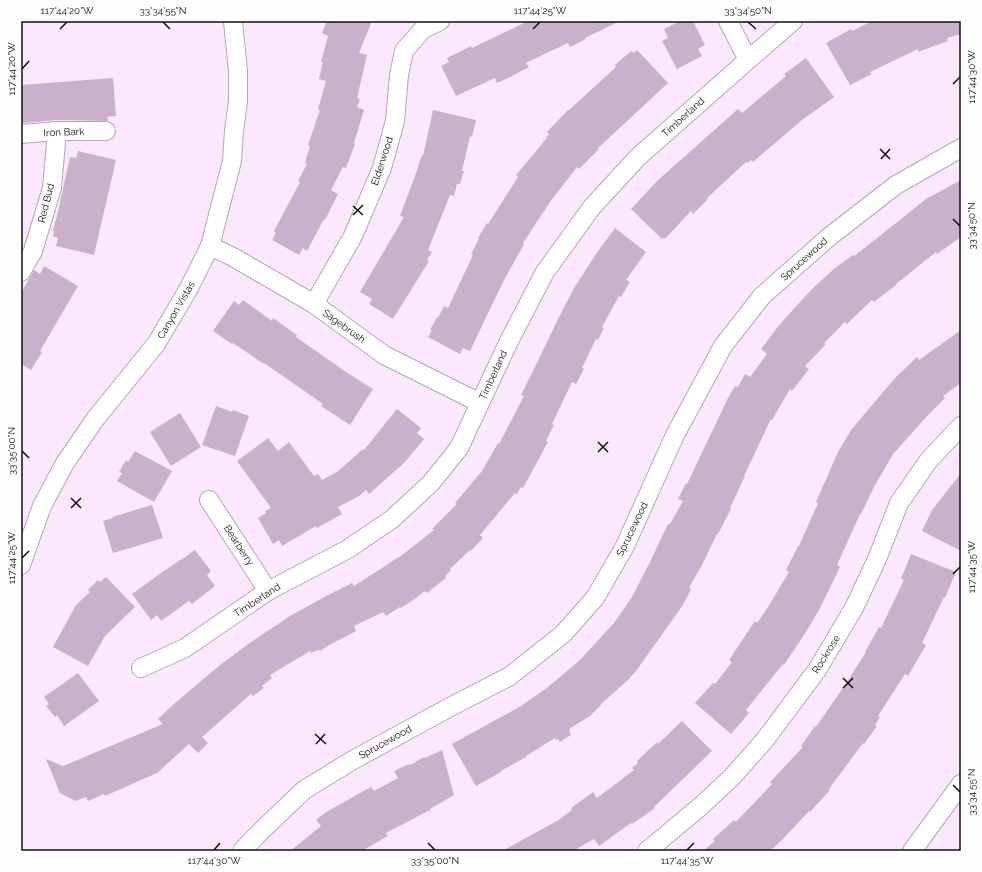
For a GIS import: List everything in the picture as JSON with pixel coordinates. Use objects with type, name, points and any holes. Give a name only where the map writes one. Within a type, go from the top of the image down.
[{"type":"street","name":"Canyon Vistas","points":[[21,565],[42,506],[65,462],[96,418],[156,344],[189,288],[210,246],[232,161],[238,101],[238,71],[233,21]]},
{"type":"street","name":"Elderwood","points":[[314,304],[353,236],[382,168],[395,121],[399,75],[404,51],[423,29],[440,21]]},
{"type":"street","points":[[728,21],[748,60]]},
{"type":"street","name":"Timberland","points":[[141,668],[185,648],[268,591],[348,549],[392,520],[431,483],[459,448],[509,341],[545,272],[592,207],[638,157],[794,21]]},
{"type":"street","name":"Iron Bark","points":[[21,134],[57,131],[106,131]]},
{"type":"street","name":"Red Bud","points":[[21,272],[33,251],[52,188],[57,131]]},
{"type":"street","name":"Sprucewood","points":[[242,851],[304,790],[360,756],[510,676],[563,634],[595,598],[625,546],[675,435],[723,346],[762,296],[829,237],[896,185],[961,148]]},
{"type":"street","name":"Sagebrush","points":[[210,246],[233,257],[314,304],[384,355],[480,403]]},
{"type":"street","name":"Rockrose","points":[[647,851],[732,778],[764,741],[817,670],[854,608],[877,559],[899,503],[929,460],[961,426]]},
{"type":"street","name":"Bearberry","points":[[209,500],[268,591]]},
{"type":"street","points":[[912,851],[961,784]]},
{"type":"building","points":[[327,21],[372,21],[359,53],[367,55],[357,98],[360,99],[357,107],[364,110],[354,143],[355,144],[346,168],[343,167],[331,190],[338,194],[307,251],[303,248],[299,255],[272,240],[276,233],[274,231],[300,182],[298,181],[307,164],[305,163],[310,146],[308,145],[320,110],[318,109],[326,81],[319,79],[323,62],[321,62],[328,36],[322,33]]},
{"type":"building","points":[[528,21],[620,21],[570,47],[568,43],[526,63],[529,67],[497,83],[495,78],[456,96],[441,66],[449,62],[447,58],[471,46],[472,48]]},
{"type":"building","points":[[680,21],[693,21],[705,45],[698,49],[702,56],[677,69],[662,41],[668,38],[664,29]]},
{"type":"building","points":[[872,21],[961,21],[961,34],[947,38],[948,41],[918,52],[918,49],[870,72],[872,74],[850,85],[826,43],[851,29],[852,31]]},
{"type":"building","points":[[637,50],[668,83],[598,148],[599,149],[579,169],[577,167],[550,202],[523,243],[524,244],[503,282],[470,351],[463,348],[460,354],[428,337],[432,330],[430,330],[444,306],[448,308],[473,255],[471,254],[479,239],[478,238],[518,177],[516,175],[547,138],[546,137],[549,134],[547,132],[568,110],[616,67],[615,65],[631,51],[634,53]]},
{"type":"building","points":[[806,58],[834,97],[802,120],[753,162],[751,160],[748,163],[746,162],[707,198],[708,199],[693,214],[691,211],[665,239],[662,239],[631,209],[657,181],[738,109],[742,113],[786,76],[784,74]]},
{"type":"building","points":[[113,78],[116,116],[107,117],[108,121],[57,120],[21,123],[21,85]]},
{"type":"building","points":[[433,110],[476,120],[472,137],[470,136],[462,171],[464,171],[460,184],[457,184],[454,196],[450,195],[428,250],[432,252],[427,260],[429,261],[393,319],[369,304],[372,299],[360,292],[404,217],[400,216],[422,155],[423,156]]},
{"type":"building","points":[[78,151],[116,160],[94,255],[56,246],[58,238],[53,236],[53,230],[70,157],[76,158]]},
{"type":"building","points":[[961,180],[961,237],[937,254],[936,252],[874,302],[872,300],[847,324],[845,322],[824,343],[826,344],[805,366],[809,369],[792,391],[790,389],[772,420],[771,419],[744,476],[730,508],[731,509],[689,588],[691,589],[683,605],[636,671],[590,716],[569,729],[571,735],[560,742],[555,738],[476,786],[452,744],[521,706],[548,687],[579,661],[614,623],[632,597],[668,524],[670,524],[683,501],[678,499],[686,483],[687,484],[728,398],[735,386],[738,387],[745,374],[750,377],[767,354],[761,349],[780,324],[812,289],[835,268],[853,255],[854,256],[926,199]]},
{"type":"building","points":[[615,228],[646,252],[626,280],[630,282],[621,297],[619,296],[602,327],[604,328],[598,340],[596,339],[582,368],[584,369],[576,384],[572,382],[552,424],[554,425],[546,441],[548,442],[523,488],[521,487],[517,494],[515,493],[480,535],[483,538],[471,551],[470,550],[450,569],[451,570],[445,576],[446,578],[427,593],[425,591],[401,608],[400,607],[386,616],[383,612],[354,626],[356,631],[320,651],[318,650],[311,653],[310,651],[270,675],[272,678],[262,686],[264,688],[253,696],[251,694],[202,737],[208,743],[198,753],[189,744],[157,773],[105,796],[104,794],[88,801],[86,797],[75,801],[60,793],[46,759],[63,766],[163,724],[158,719],[175,703],[220,665],[251,642],[290,616],[326,596],[352,583],[354,586],[402,555],[434,530],[432,529],[457,504],[455,503],[482,471],[498,443],[499,444],[524,396],[521,395],[574,288]]},
{"type":"building","points":[[44,266],[78,286],[40,351],[42,352],[31,370],[21,364],[21,293],[34,270],[40,274]]},
{"type":"building","points":[[243,300],[272,321],[273,318],[297,335],[296,337],[373,389],[350,425],[321,406],[323,404],[264,363],[213,331],[234,301],[239,305]]},
{"type":"building","points":[[961,330],[961,383],[943,396],[945,398],[893,454],[860,514],[837,565],[840,567],[819,610],[784,665],[783,664],[746,710],[749,713],[731,734],[695,703],[713,683],[715,684],[732,662],[729,660],[755,621],[757,623],[768,607],[789,572],[786,570],[799,546],[818,503],[816,502],[838,452],[851,430],[895,378],[917,357],[919,360]]},
{"type":"building","points":[[216,406],[249,416],[235,456],[202,445]]},
{"type":"building","points":[[397,409],[421,428],[417,433],[424,439],[405,462],[369,494],[366,490],[359,496],[338,507],[342,514],[317,528],[316,526],[282,546],[279,540],[273,544],[258,518],[266,513],[265,511],[271,508],[237,461],[268,438],[278,451],[289,442],[314,476],[318,474],[322,480],[337,472],[363,449],[364,450]]},
{"type":"building","points":[[180,413],[201,447],[171,466],[150,432]]},
{"type":"building","points":[[135,451],[172,471],[154,502],[117,481],[122,473],[119,472],[126,460],[128,462]]},
{"type":"building","points":[[961,473],[961,551],[922,531],[932,510]]},
{"type":"building","points":[[152,505],[163,538],[113,553],[103,521]]},
{"type":"building","points":[[195,550],[211,571],[207,575],[215,586],[192,604],[189,601],[161,621],[157,615],[151,620],[132,594]]},
{"type":"building","points":[[911,554],[956,572],[945,598],[944,597],[922,643],[926,645],[908,676],[905,674],[878,716],[880,717],[875,725],[877,726],[829,789],[830,790],[770,851],[703,851],[715,841],[713,839],[734,820],[736,822],[772,784],[770,782],[803,747],[801,746],[843,688],[866,652],[879,627],[881,628],[904,580],[901,579]]},
{"type":"building","points":[[106,577],[135,607],[105,636],[88,666],[53,647],[76,605],[90,592],[88,590],[98,580],[100,582]]},
{"type":"building","points":[[78,673],[99,701],[64,726],[57,715],[55,717],[46,706],[49,704],[44,697]]},
{"type":"building","points":[[682,721],[712,751],[654,807],[655,808],[599,846],[594,839],[573,851],[502,851],[557,821],[572,810],[571,808],[593,792],[597,798],[634,770],[632,768],[638,763],[637,761],[657,742],[658,744]]},
{"type":"building","points":[[442,750],[454,795],[430,810],[386,833],[388,836],[362,851],[290,851],[321,826],[316,820],[326,812],[371,787],[374,791],[398,778],[394,771]]}]
